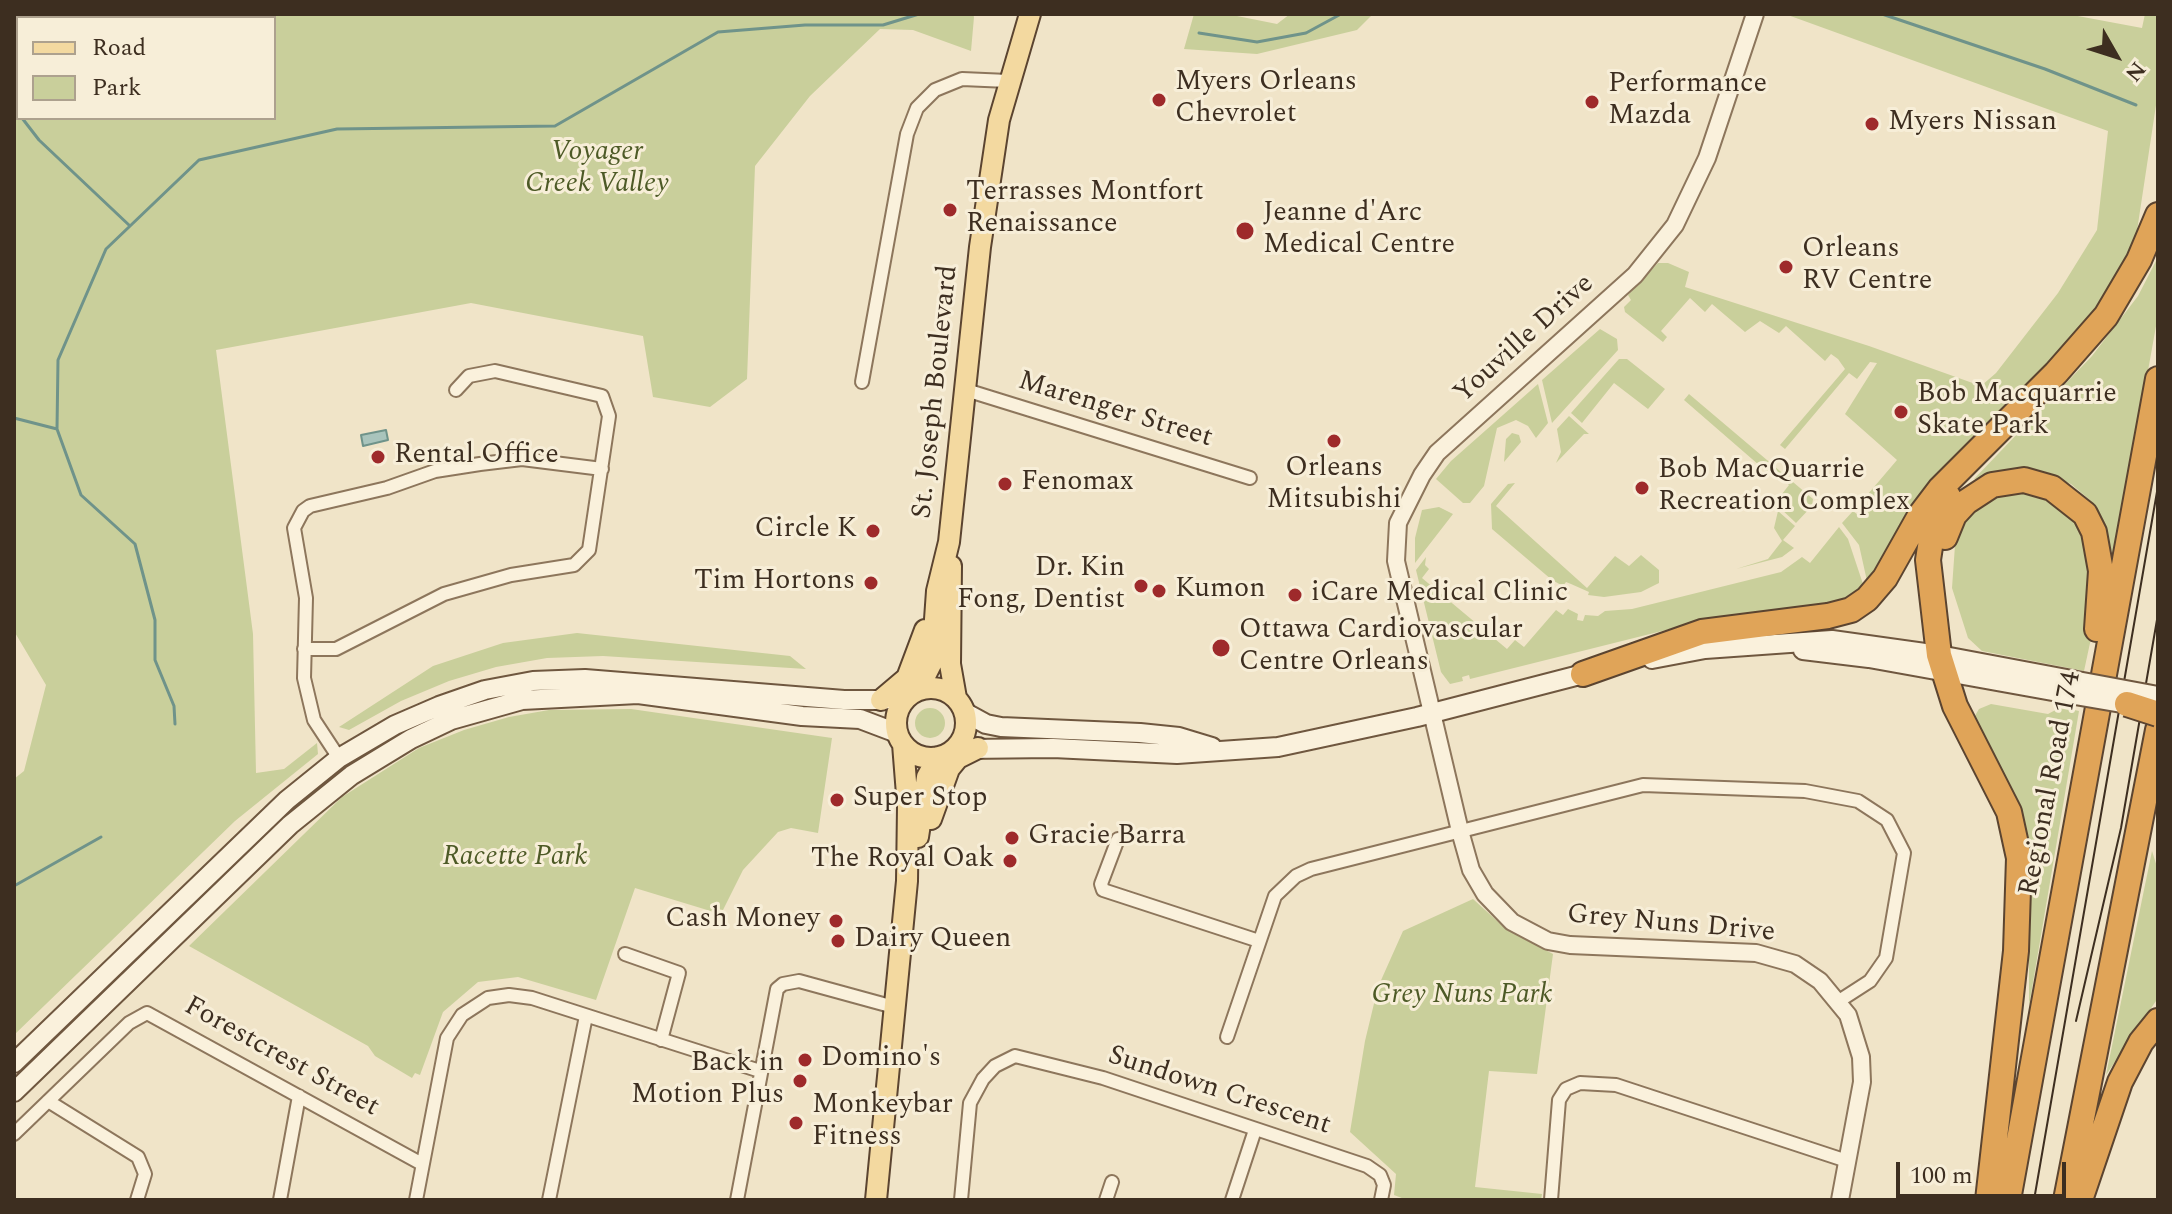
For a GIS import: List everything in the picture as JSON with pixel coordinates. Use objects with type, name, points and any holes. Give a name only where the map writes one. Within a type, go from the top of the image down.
[{"type":"highway","points":[[1583,674],[1702,632],[1828,616],[1851,610],[1878,587],[1921,514],[2106,316],[2139,260],[2158,215]]},
{"type":"highway","name":"Regional Road 174","points":[[2008,1200],[2158,379]]},
{"type":"highway","points":[[1978,450],[1943,504],[1930,545],[1930,598],[1955,706],[2009,812],[2019,858],[2013,977],[1988,1200]]},
{"type":"highway","points":[[1946,661],[1941,574],[1946,532],[1954,515],[1980,491],[2009,480],[2040,482],[2069,499],[2085,514],[2094,532],[2101,571],[2092,691],[2062,893]]},
{"type":"highway","points":[[2128,697],[2158,712]]},
{"type":"highway","points":[[2066,1200],[2158,730]]},
{"type":"highway","points":[[2080,1200],[2120,1082],[2141,1042],[2158,1021]]},
{"type":"main road","name":"St. Joseph Boulevard","points":[[960,705],[950,664],[949,542],[980,247],[1008,81],[1030,14]]},
{"type":"main road","name":"St. Joseph Boulevard","points":[[913,693],[932,662],[937,591],[949,542]]},
{"type":"main road","points":[[881,700],[897,690],[913,668],[937,591]]},
{"type":"main road","points":[[14,1092],[290,825],[352,775],[411,739],[451,720],[541,698],[638,694],[802,716],[860,719],[900,739],[919,756],[978,748],[1177,754],[1306,743],[1583,674],[1705,649],[1777,646],[1946,661],[2128,697],[2158,696]]},
{"type":"main road","points":[[14,1063],[287,800],[339,758],[395,725],[485,690],[533,681],[631,680],[881,700],[938,688],[986,724],[1179,737],[1227,751]]},
{"type":"main road","points":[[876,1200],[907,881],[908,807],[897,713],[913,693]]},
{"type":"main road","points":[[916,851],[927,777],[964,733],[960,705]]},
{"type":"main road","points":[[907,881],[949,769],[958,758],[978,748]]},
{"type":"main road","points":[[339,758],[352,775]]},
{"type":"street","name":"Youville Drive","points":[[1432,713],[1396,561],[1398,523],[1437,453],[1635,275],[1675,225],[1707,158],[1755,14]]},
{"type":"street","points":[[862,382],[907,134],[917,108],[935,90],[962,79],[1008,81]]},
{"type":"street","points":[[304,649],[336,649],[402,613],[458,589],[511,575],[574,565],[589,550],[593,539],[609,410],[602,396],[495,371],[469,376],[456,390]]},
{"type":"street","name":"Marenger Street","points":[[966,390],[1250,478]]},
{"type":"street","points":[[339,758],[314,720],[304,678],[306,598],[294,528],[310,506],[376,491],[435,471],[480,464],[522,459],[602,469]]},
{"type":"street","name":"Grey Nuns Drive","points":[[1432,713],[1471,870],[1501,914],[1534,935],[1570,945],[1769,955],[1806,970],[1839,1001],[1855,1031],[1861,1057],[1862,1082],[1840,1200]]},
{"type":"street","points":[[1227,1037],[1275,896],[1296,876],[1311,869],[1643,785],[1805,791],[1868,805],[1895,831],[1903,860],[1886,958],[1870,981],[1839,1001]]},
{"type":"street","points":[[1118,839],[1101,884],[1103,890],[1259,941]]},
{"type":"street","points":[[625,954],[679,973],[661,1040]]},
{"type":"street","points":[[737,1200],[774,996],[783,984],[799,981],[894,1007]]},
{"type":"street","points":[[416,1200],[447,1038],[467,1010],[488,998],[509,995],[532,998],[760,1071]]},
{"type":"street","name":"Forestcrest Street","points":[[14,1134],[129,1023],[147,1013],[422,1164]]},
{"type":"street","points":[[549,1200],[586,1016]]},
{"type":"street","name":"Sundown Crescent","points":[[961,1200],[970,1103],[995,1066],[1015,1056],[1103,1078],[1374,1170],[1384,1185],[1381,1200]]},
{"type":"street","points":[[1551,1200],[1559,1100],[1566,1089],[1580,1083],[1616,1085],[1847,1161]]},
{"type":"street","points":[[280,1200],[299,1096]]},
{"type":"street","points":[[48,1101],[138,1157],[145,1174],[137,1200]]},
{"type":"street","points":[[1232,1200],[1255,1130]]},
{"type":"street","points":[[1106,1200],[1112,1182]]},
{"type":"green space","name":"Voyager Creek Valley","points":[[14,14],[973,14],[971,51],[913,30],[880,29],[810,96],[755,166],[747,379],[710,407],[653,397],[643,336],[471,303],[216,350],[253,634],[256,773],[284,769],[317,743],[318,754],[235,821],[14,1035],[14,779],[24,771],[46,685],[14,631]]},
{"type":"green space","points":[[1194,14],[1227,14],[1277,24],[1290,14],[1373,14],[1357,30],[1257,54],[1184,49]]},
{"type":"green space","points":[[1785,14],[2067,14],[2142,28],[2145,14],[2158,14],[2158,92],[2135,244],[2097,315],[1867,581],[1859,545],[1842,523],[1853,511],[1858,515],[1873,498],[1868,494],[1897,460],[1845,414],[1877,363],[1870,362],[1857,379],[1849,373],[1785,449],[1780,445],[1845,369],[1838,359],[1831,354],[1825,361],[1786,326],[1779,333],[1760,321],[1745,332],[1712,304],[1705,312],[1690,298],[1661,331],[1667,337],[1663,342],[1625,312],[1624,307],[1631,300],[1628,295],[1658,263],[1668,263],[1689,272],[1685,287],[1869,346],[1981,386],[1996,373],[2058,293],[2097,230],[2108,131]]},
{"type":"green space","points":[[2158,257],[2158,315],[2114,560],[2102,518],[2091,501],[2071,484],[2030,469],[1974,479],[2092,356],[2138,296]]},
{"type":"green space","points":[[1600,329],[1617,339],[1618,350],[1552,423],[1542,380]]},
{"type":"green space","points":[[1619,359],[1627,359],[1665,389],[1648,409],[1614,383],[1582,423],[1571,413]]},
{"type":"green space","points":[[1538,384],[1548,423],[1536,438],[1528,426],[1516,420],[1497,428],[1484,486],[1470,503],[1463,503],[1436,479],[1451,461]]},
{"type":"green space","points":[[1689,394],[1813,499],[1812,506],[1796,523],[1779,507],[1787,498],[1782,494],[1789,485],[1771,468],[1767,472],[1684,400]]},
{"type":"green space","points":[[1569,416],[1589,434],[1584,434],[1556,463],[1561,452],[1557,429]]},
{"type":"green space","points":[[1512,433],[1519,435],[1521,442],[1504,462],[1506,439]]},
{"type":"green space","points":[[1515,483],[1496,506],[1587,588],[1615,556],[1629,566],[1641,555],[1659,570],[1659,583],[1641,592],[1604,597],[1588,595],[1589,592],[1571,584],[1566,582],[1563,586],[1552,580],[1492,529],[1491,504],[1508,484]]},
{"type":"green space","points":[[2014,489],[2052,497],[2090,536],[2093,629],[2084,671],[1982,651],[1968,638],[1952,588],[1956,531],[1976,504]]},
{"type":"green space","points":[[1439,507],[1453,514],[1415,563],[1415,538],[1422,510]]},
{"type":"green space","points":[[1778,511],[1795,526],[1783,540],[1794,548],[1782,557],[1736,569],[1768,559],[1782,541],[1774,528]]},
{"type":"green space","points":[[1839,527],[1848,539],[1864,587],[1841,601],[1690,624],[1470,679],[1469,675],[1462,677],[1463,681],[1450,684],[1441,672],[1416,570],[1426,557],[1425,565],[1429,569],[1422,578],[1507,649],[1515,640],[1524,647],[1556,610],[1563,615],[1568,609],[1578,614],[1577,620],[1583,621],[1585,615],[1598,616],[1605,611],[1632,609],[1781,572],[1802,557],[1810,563]]},
{"type":"green space","points":[[577,633],[790,656],[806,669],[603,656],[547,658],[496,667],[449,681],[401,701],[349,730],[339,727],[433,666],[503,643]]},
{"type":"green space","points":[[1991,704],[2048,714],[2061,707],[2079,711],[2029,1006],[2029,884],[1973,719],[1979,709]]},
{"type":"green space","points":[[930,708],[941,712],[945,723],[941,734],[930,738],[919,734],[915,723],[919,712]]},
{"type":"green space","name":"Racette Park","points":[[631,709],[832,738],[818,833],[791,828],[778,832],[743,870],[723,910],[718,909],[717,913],[635,888],[596,1000],[518,977],[478,982],[443,1012],[420,1075],[415,1073],[412,1078],[375,1056],[368,1046],[189,946],[342,797],[419,748],[509,717],[549,710]]},
{"type":"green space","points":[[2152,851],[2158,870],[2158,998],[2106,1075]]},
{"type":"green space","name":"Grey Nuns Park","points":[[1473,899],[1507,930],[1553,954],[1537,1074],[1489,1071],[1475,1187],[1542,1194],[1541,1200],[1407,1200],[1394,1195],[1396,1174],[1350,1132],[1365,1041],[1378,987],[1403,931]]},
{"type":"water","points":[[386,430],[388,440],[363,446],[361,435]]},
{"type":"waterway","points":[[175,724],[174,706],[155,660],[155,620],[135,544],[81,495],[57,429],[58,360],[106,249],[199,160],[337,129],[555,126],[718,32],[805,25],[883,25],[919,14]]},
{"type":"waterway","points":[[1199,33],[1257,42],[1306,33],[1341,14]]},
{"type":"waterway","points":[[1882,14],[2045,69],[2136,105]]},
{"type":"waterway","points":[[24,120],[39,140],[130,226]]},
{"type":"waterway","points":[[14,418],[57,429]]},
{"type":"waterway","points":[[14,886],[101,837]]},
{"type":"tram line","points":[[2034,1200],[2158,486]]},
{"type":"tram line","points":[[2076,1021],[2121,828],[2158,614]]},
{"type":"place","name":"Myers Orleans Chevrolet","points":[[1159,100]]},
{"type":"place","name":"Performance Mazda","points":[[1592,102]]},
{"type":"place","name":"Myers Nissan","points":[[1872,124]]},
{"type":"place","name":"Terrasses Montfort Renaissance","points":[[950,210]]},
{"type":"place","name":"Jeanne d'Arc Medical Centre","points":[[1245,231]]},
{"type":"place","name":"Orleans RV Centre","points":[[1786,267]]},
{"type":"place","name":"Bob Macquarrie Skate Park","points":[[1901,412]]},
{"type":"place","name":"Orleans Mitsubishi","points":[[1334,441]]},
{"type":"place","name":"Rental Office","points":[[378,457]]},
{"type":"place","name":"Fenomax","points":[[1005,484]]},
{"type":"place","name":"Bob MacQuarrie Recreation Complex","points":[[1642,488]]},
{"type":"place","name":"Circle K","points":[[873,531]]},
{"type":"place","name":"Tim Hortons","points":[[871,583]]},
{"type":"place","name":"Dr. Kin Fong, Dentist","points":[[1141,586]]},
{"type":"place","name":"Kumon","points":[[1159,591]]},
{"type":"place","name":"iCare Medical Clinic","points":[[1295,595]]},
{"type":"place","name":"Ottawa Cardiovascular Centre Orleans","points":[[1221,648]]},
{"type":"place","name":"Super Stop","points":[[837,800]]},
{"type":"place","name":"Gracie Barra","points":[[1012,838]]},
{"type":"place","name":"The Royal Oak","points":[[1010,861]]},
{"type":"place","name":"Cash Money","points":[[836,921]]},
{"type":"place","name":"Dairy Queen","points":[[838,941]]},
{"type":"place","name":"Domino's","points":[[805,1060]]},
{"type":"place","name":"Back in Motion Plus","points":[[800,1081]]},
{"type":"place","name":"Monkeybar Fitness","points":[[796,1123]]}]
